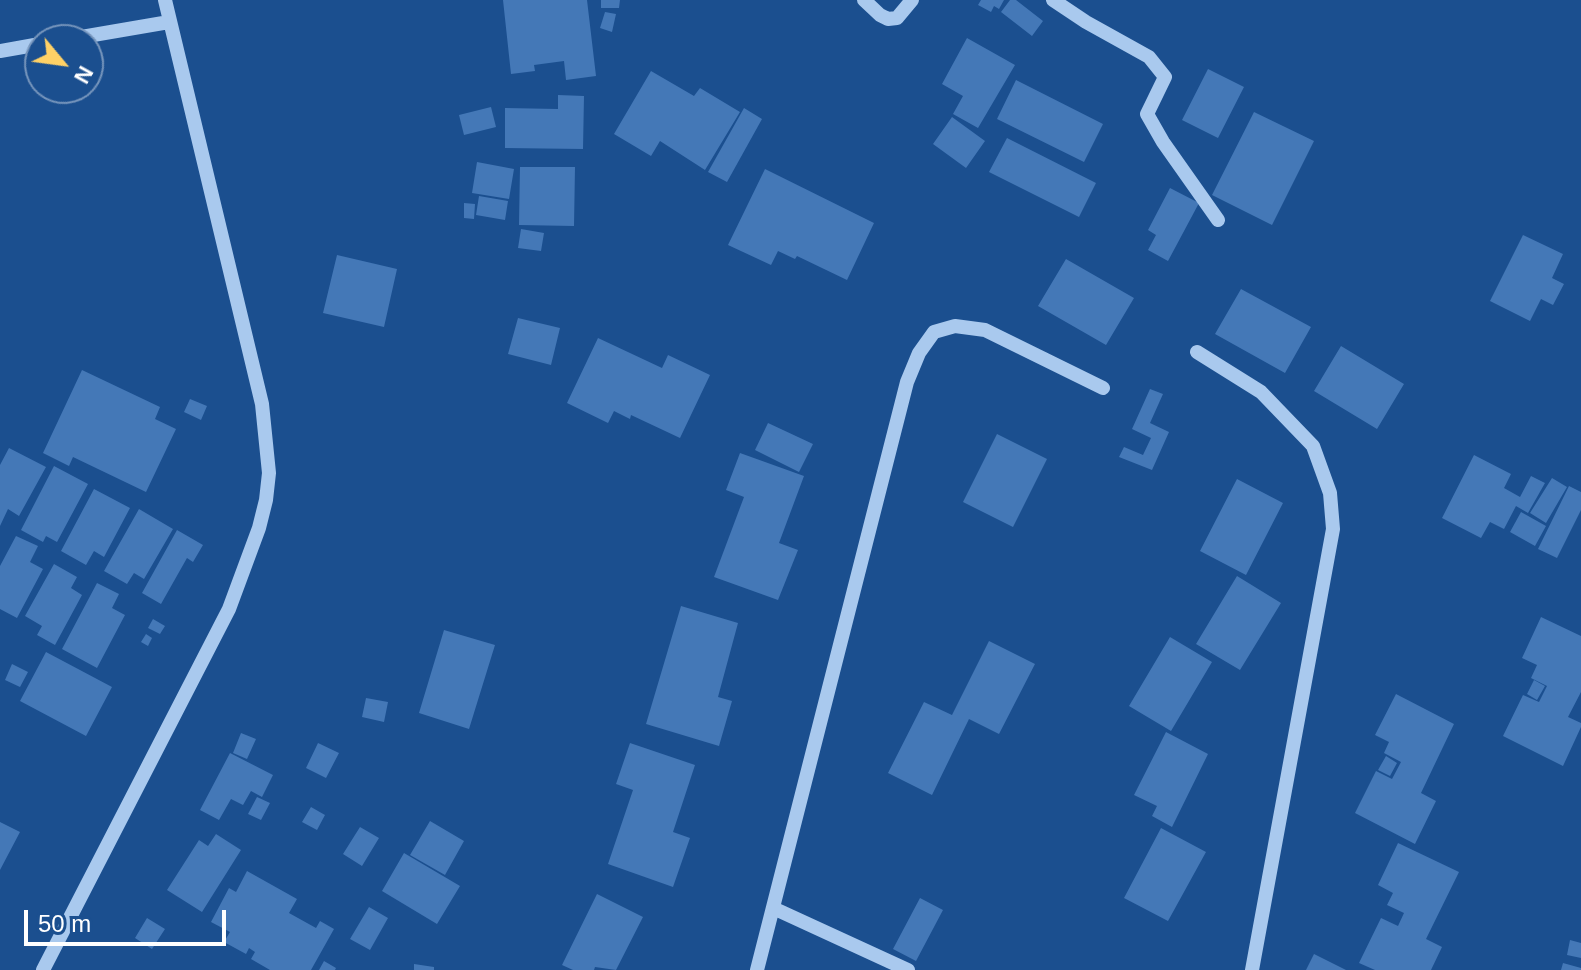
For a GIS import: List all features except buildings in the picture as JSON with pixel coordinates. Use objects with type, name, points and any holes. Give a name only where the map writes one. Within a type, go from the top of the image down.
[{"type":"street","points":[[43,970],[229,609],[266,500],[269,473],[262,404],[165,0]]},
{"type":"street","points":[[864,0],[888,19],[897,18],[912,0]]},
{"type":"street","points":[[1053,0],[1149,57],[1165,77],[1147,114],[1218,220]]},
{"type":"street","points":[[104,33],[169,22]]},
{"type":"street","points":[[0,51],[24,47]]},
{"type":"street","points":[[757,970],[907,382],[919,353],[934,332],[955,326],[985,330],[1103,388]]},
{"type":"street","points":[[1197,352],[1261,392],[1313,446],[1330,493],[1333,529],[1252,970]]},
{"type":"street","points":[[773,908],[908,970]]}]
